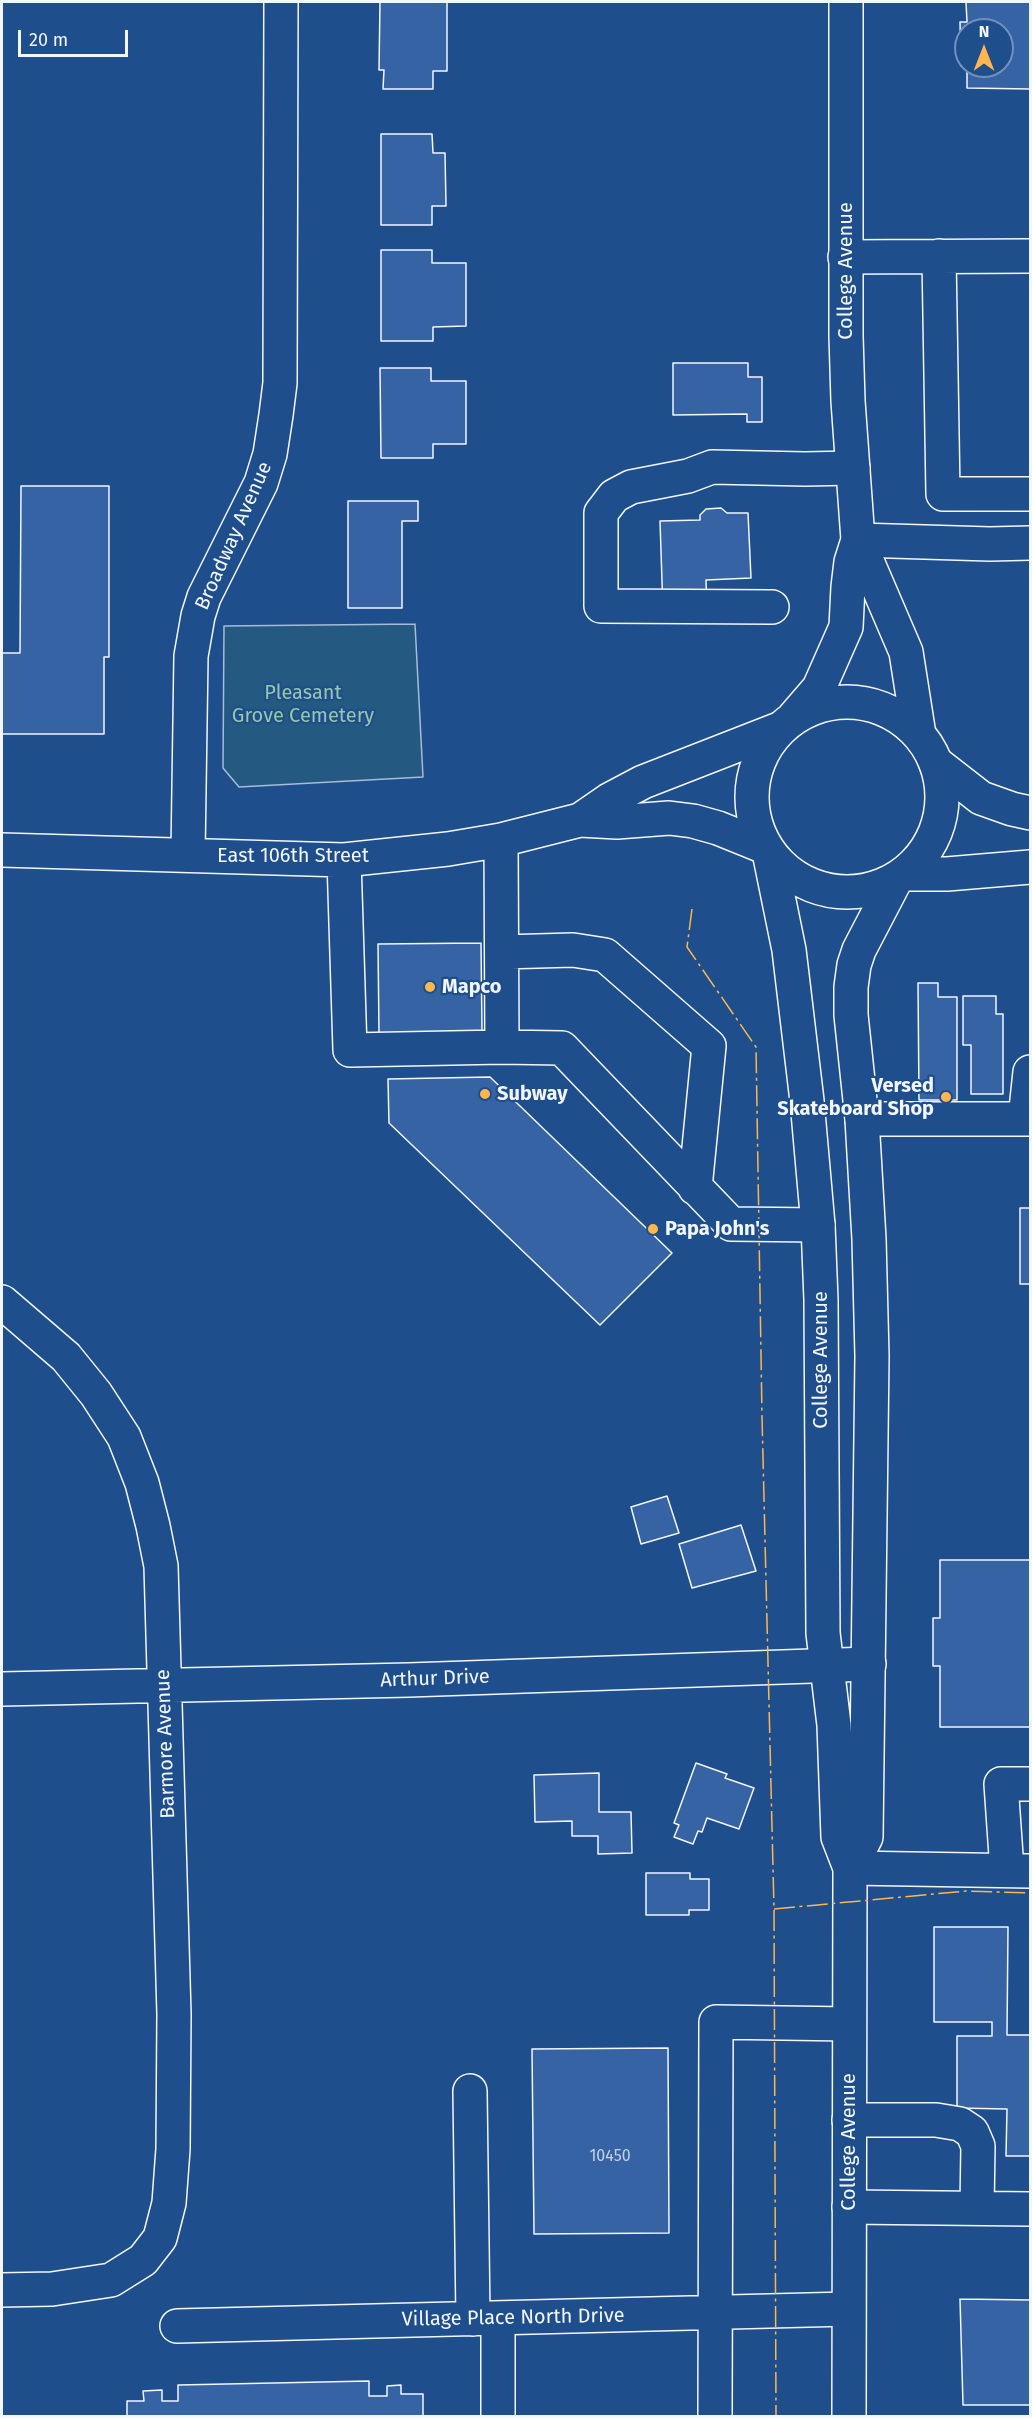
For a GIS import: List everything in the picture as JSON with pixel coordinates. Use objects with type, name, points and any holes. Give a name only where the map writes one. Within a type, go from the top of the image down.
[{"type":"street","name":"Broadway Avenue","points":[[188,854],[192,656],[198,616],[204,597],[261,483],[270,454],[278,404],[280,383],[281,2]]},
{"type":"street","name":"College Avenue","points":[[846,2],[845,256],[848,400],[858,540],[906,652],[920,735]]},
{"type":"street","points":[[845,256],[1030,256]]},
{"type":"street","points":[[939,256],[943,494],[1030,494]]},
{"type":"street","points":[[771,607],[601,606],[601,513],[614,496],[631,487],[688,476],[712,467],[805,470],[853,468]]},
{"type":"street","name":"College Avenue","points":[[786,723],[819,688],[846,627],[851,562],[858,540]]},
{"type":"street","points":[[858,540],[1030,543]]},
{"type":"street","points":[[899,877],[926,849],[940,816],[941,780],[936,763],[920,735],[899,717],[886,710],[846,701],[818,706],[786,723],[762,753],[752,784],[753,816],[767,849],[792,874],[809,884],[846,892],[866,890],[899,877],[1030,867]]},
{"type":"street","name":"East 106th Street","points":[[580,820],[609,800],[643,782],[786,723]]},
{"type":"street","points":[[936,763],[981,798],[1030,813]]},
{"type":"street","name":"East 106th Street","points":[[2,850],[344,860],[448,849],[501,840],[580,820],[617,822],[669,818],[689,820],[718,828],[767,849]]},
{"type":"street","points":[[501,840],[502,1047]]},
{"type":"street","name":"College Avenue","points":[[767,849],[794,982],[818,1225],[821,1300],[822,1605],[834,1725],[838,1837],[850,1868],[849,2416]]},
{"type":"street","points":[[344,860],[350,1050],[562,1048],[731,1224],[818,1225]]},
{"type":"street","name":"College Avenue","points":[[850,1868],[866,1837],[872,1356],[869,1239],[862,1119],[851,1015],[851,987],[854,966],[867,931],[899,877]]},
{"type":"street","points":[[502,952],[573,950],[605,955],[709,1046],[695,1188]]},
{"type":"street","points":[[862,1119],[1028,1119],[1030,1072]]},
{"type":"street","name":"Barmore Avenue","points":[[2,1302],[66,1357],[96,1394],[124,1437],[142,1483],[161,1566],[174,2014],[170,2192],[160,2238],[143,2260],[111,2280],[52,2289],[2,2290]]},
{"type":"street","name":"Arthur Drive","points":[[2,1689],[163,1687],[869,1664]]},
{"type":"street","points":[[850,1868],[1019,1870],[1001,1784],[1030,1784]]},
{"type":"street","points":[[716,2416],[716,2022],[849,2024]]},
{"type":"street","points":[[470,2091],[485,2319],[498,2416]]},
{"type":"street","points":[[849,2120],[936,2120],[960,2124],[972,2132],[978,2145],[977,2208]]},
{"type":"street","points":[[849,2207],[1030,2209]]},
{"type":"street","name":"Village Place North Drive","points":[[177,2326],[848,2309]]},
{"type":"green space","name":"Pleasant Grove Cemetery","points":[[415,624],[423,777],[239,787],[223,768],[224,626]]},
{"type":"building","points":[[380,2],[447,2],[447,71],[433,71],[433,89],[383,89],[384,70],[379,70]]},
{"type":"building","points":[[966,2],[1030,2],[1030,89],[967,88],[967,78],[1014,78],[1014,18],[967,18]]},
{"type":"building","points":[[381,134],[432,134],[433,153],[445,153],[446,206],[432,206],[432,225],[381,225]]},
{"type":"building","points":[[381,250],[432,250],[432,263],[466,263],[466,326],[433,327],[433,341],[381,341]]},
{"type":"building","points":[[673,363],[748,363],[748,377],[762,377],[762,422],[747,422],[747,414],[673,415]]},
{"type":"building","points":[[380,368],[431,368],[431,381],[466,381],[466,444],[433,444],[433,458],[381,458]]},
{"type":"building","points":[[21,486],[109,486],[109,657],[104,657],[104,734],[2,734],[2,653],[20,653]]},
{"type":"building","points":[[348,501],[418,501],[418,521],[402,521],[402,608],[348,608]]},
{"type":"building","points":[[721,508],[727,513],[748,513],[751,578],[706,580],[707,610],[663,611],[660,521],[700,520],[700,515],[706,509]]},
{"type":"building","name":"Mapco","points":[[481,943],[482,1031],[379,1033],[378,944]]},
{"type":"building","points":[[918,983],[938,983],[938,997],[957,997],[957,1100],[919,1100]]},
{"type":"building","points":[[963,996],[996,996],[996,1014],[1003,1014],[1003,1094],[971,1094],[971,1045],[963,1045]]},
{"type":"building","points":[[490,1077],[672,1253],[600,1325],[389,1123],[388,1079]]},
{"type":"building","points":[[1020,1208],[1030,1208],[1030,1284],[1020,1284]]},
{"type":"building","points":[[667,1496],[679,1533],[641,1544],[631,1507]]},
{"type":"building","points":[[741,1525],[756,1571],[692,1588],[679,1544]]},
{"type":"building","points":[[940,1560],[1030,1560],[1030,1727],[940,1727],[940,1666],[933,1666],[933,1618],[940,1618]]},
{"type":"building","points":[[696,1763],[727,1774],[725,1778],[754,1788],[739,1829],[707,1818],[702,1832],[698,1831],[693,1844],[674,1837],[679,1825],[674,1823]]},
{"type":"building","points":[[599,1773],[599,1812],[631,1812],[632,1853],[598,1854],[598,1836],[572,1836],[572,1821],[535,1822],[534,1775]]},
{"type":"building","points":[[646,1873],[690,1873],[690,1879],[709,1879],[709,1910],[689,1910],[689,1915],[646,1915]]},
{"type":"building","points":[[934,1927],[1008,1927],[1007,2035],[1030,2035],[1030,2156],[1006,2156],[1007,2109],[957,2108],[957,2036],[992,2036],[992,2022],[934,2022]]},
{"type":"building","points":[[668,2048],[669,2233],[534,2234],[532,2049]]},
{"type":"building","points":[[960,2299],[1030,2300],[1030,2405],[963,2405]]},
{"type":"building","points":[[369,2381],[369,2396],[387,2396],[387,2386],[401,2385],[401,2394],[423,2394],[423,2416],[127,2416],[127,2401],[144,2401],[143,2391],[162,2390],[162,2401],[178,2401],[178,2385]]},
{"type":"power","points":[[692,909],[687,947],[756,1047],[774,1909],[776,2416]]},
{"type":"power","points":[[774,1909],[966,1891],[1030,1893]]},
{"type":"place","name":"Mapco","points":[[430,987]]},
{"type":"place","name":"Subway","points":[[485,1094]]},
{"type":"place","name":"Versed Skateboard Shop","points":[[946,1097]]},
{"type":"place","name":"Papa John's","points":[[653,1229]]}]
